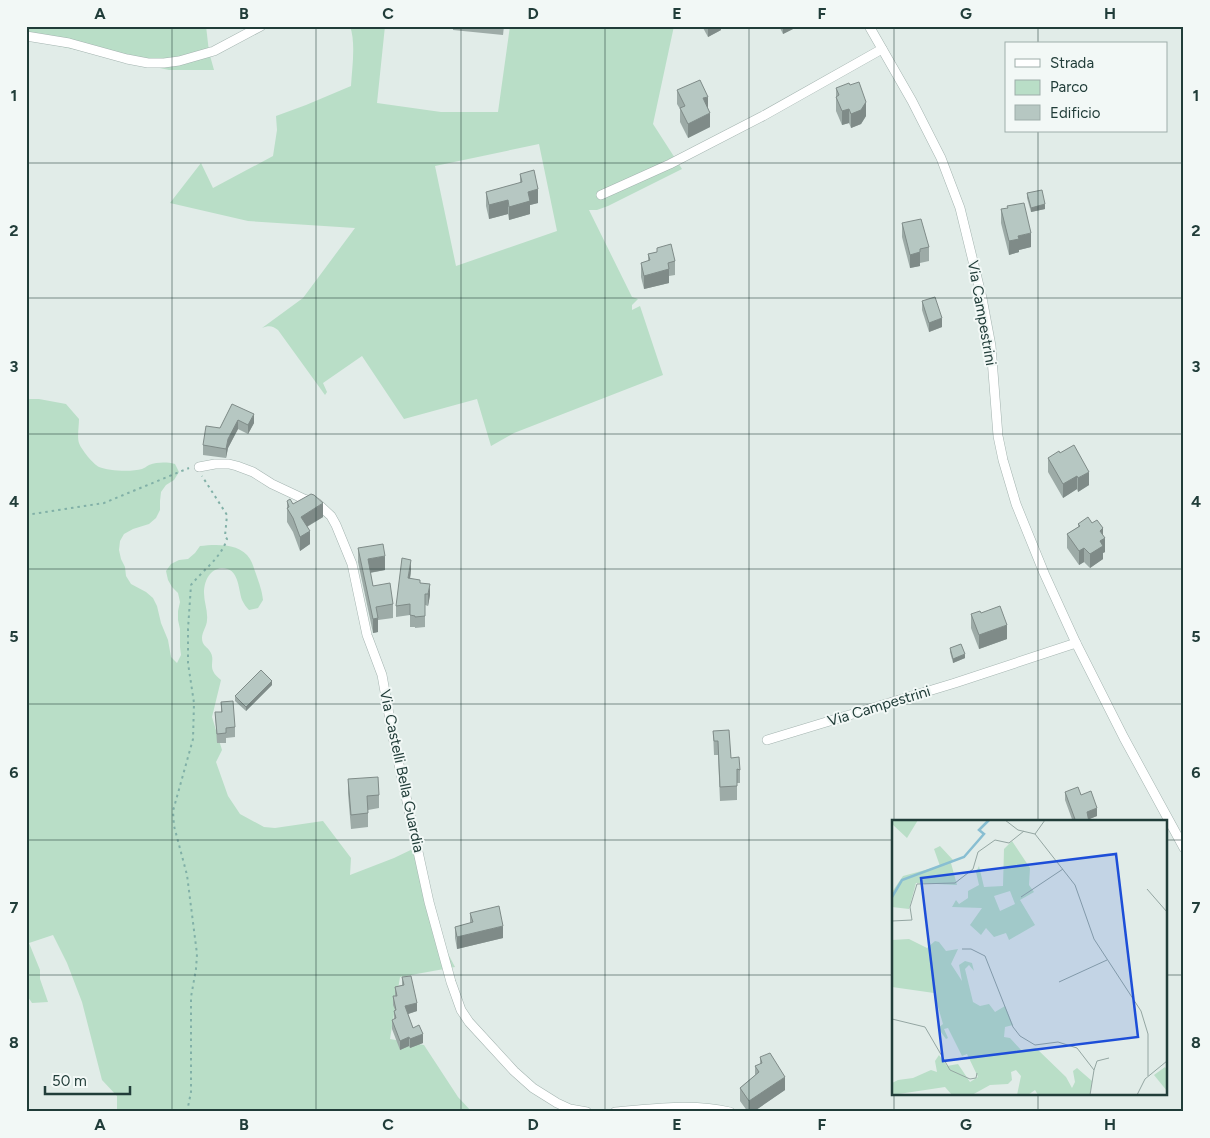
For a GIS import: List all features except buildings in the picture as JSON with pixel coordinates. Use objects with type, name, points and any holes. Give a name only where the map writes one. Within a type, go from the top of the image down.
[{"type":"street","points":[[26,36],[69,43],[127,59],[148,63],[164,63],[179,61],[214,51],[262,26]]},
{"type":"street","name":"Via Campestrini","points":[[869,26],[912,101],[941,158],[960,208],[982,298],[991,346],[998,436],[1016,504],[1044,574],[1076,643],[1124,738],[1184,848]]},
{"type":"street","points":[[601,195],[670,164],[763,116],[882,49]]},
{"type":"street","name":"Via Castelli Bella Guardia","points":[[199,467],[229,464],[253,472],[280,488],[317,503],[331,516],[352,564],[367,635],[382,675],[393,737],[429,902],[451,982],[461,1010],[469,1022],[508,1065],[533,1088],[557,1104],[587,1112]]},
{"type":"street","name":"Via Campestrini","points":[[766,740],[955,683],[1076,643]]},
{"type":"street","points":[[616,1112],[678,1106],[718,1109],[730,1112]]},
{"type":"path","points":[[26,514],[100,504],[176,473],[199,467],[201,474],[227,516],[225,535],[227,540],[224,547],[191,584],[188,663],[194,703],[194,731],[173,811],[174,826],[187,875],[197,954],[191,997],[191,1077],[187,1112]]},
{"type":"green space","points":[[26,26],[206,26],[209,52],[214,70],[169,70],[26,39]]},
{"type":"green space","points":[[350,26],[385,26],[377,103],[441,112],[498,112],[510,26],[674,26],[653,124],[682,169],[608,206],[597,210],[589,210],[632,297],[638,299],[632,305],[632,310],[640,306],[663,375],[514,433],[491,446],[477,399],[404,419],[362,356],[323,383],[327,392],[325,395],[278,330],[271,326],[262,328],[303,298],[355,228],[248,221],[170,203],[201,163],[213,188],[273,156],[277,130],[276,116],[351,86],[352,33]],"holes":[[[539,144],[557,231],[456,266],[435,166]]]},
{"type":"green space","points":[[26,399],[39,399],[66,404],[79,419],[78,438],[80,446],[99,467],[132,471],[156,463],[175,464],[179,472],[174,480],[166,485],[161,492],[160,510],[156,518],[149,524],[124,534],[120,541],[119,550],[126,576],[131,584],[153,598],[168,640],[171,657],[177,663],[181,655],[178,620],[180,602],[178,593],[168,580],[166,571],[171,564],[179,560],[188,559],[200,546],[220,545],[234,547],[241,550],[250,559],[263,596],[263,600],[258,608],[249,610],[246,607],[242,600],[235,575],[228,569],[217,569],[211,573],[204,589],[207,617],[202,640],[211,654],[213,671],[221,680],[212,717],[222,750],[216,762],[228,796],[240,814],[264,827],[275,828],[323,821],[351,858],[350,875],[419,846],[432,923],[455,967],[400,977],[390,1039],[424,1045],[458,1097],[472,1112],[117,1112],[117,1096],[102,1080],[82,1002],[67,963],[53,935],[29,943],[40,970],[40,979],[48,1002],[32,1003],[26,994]]}]
